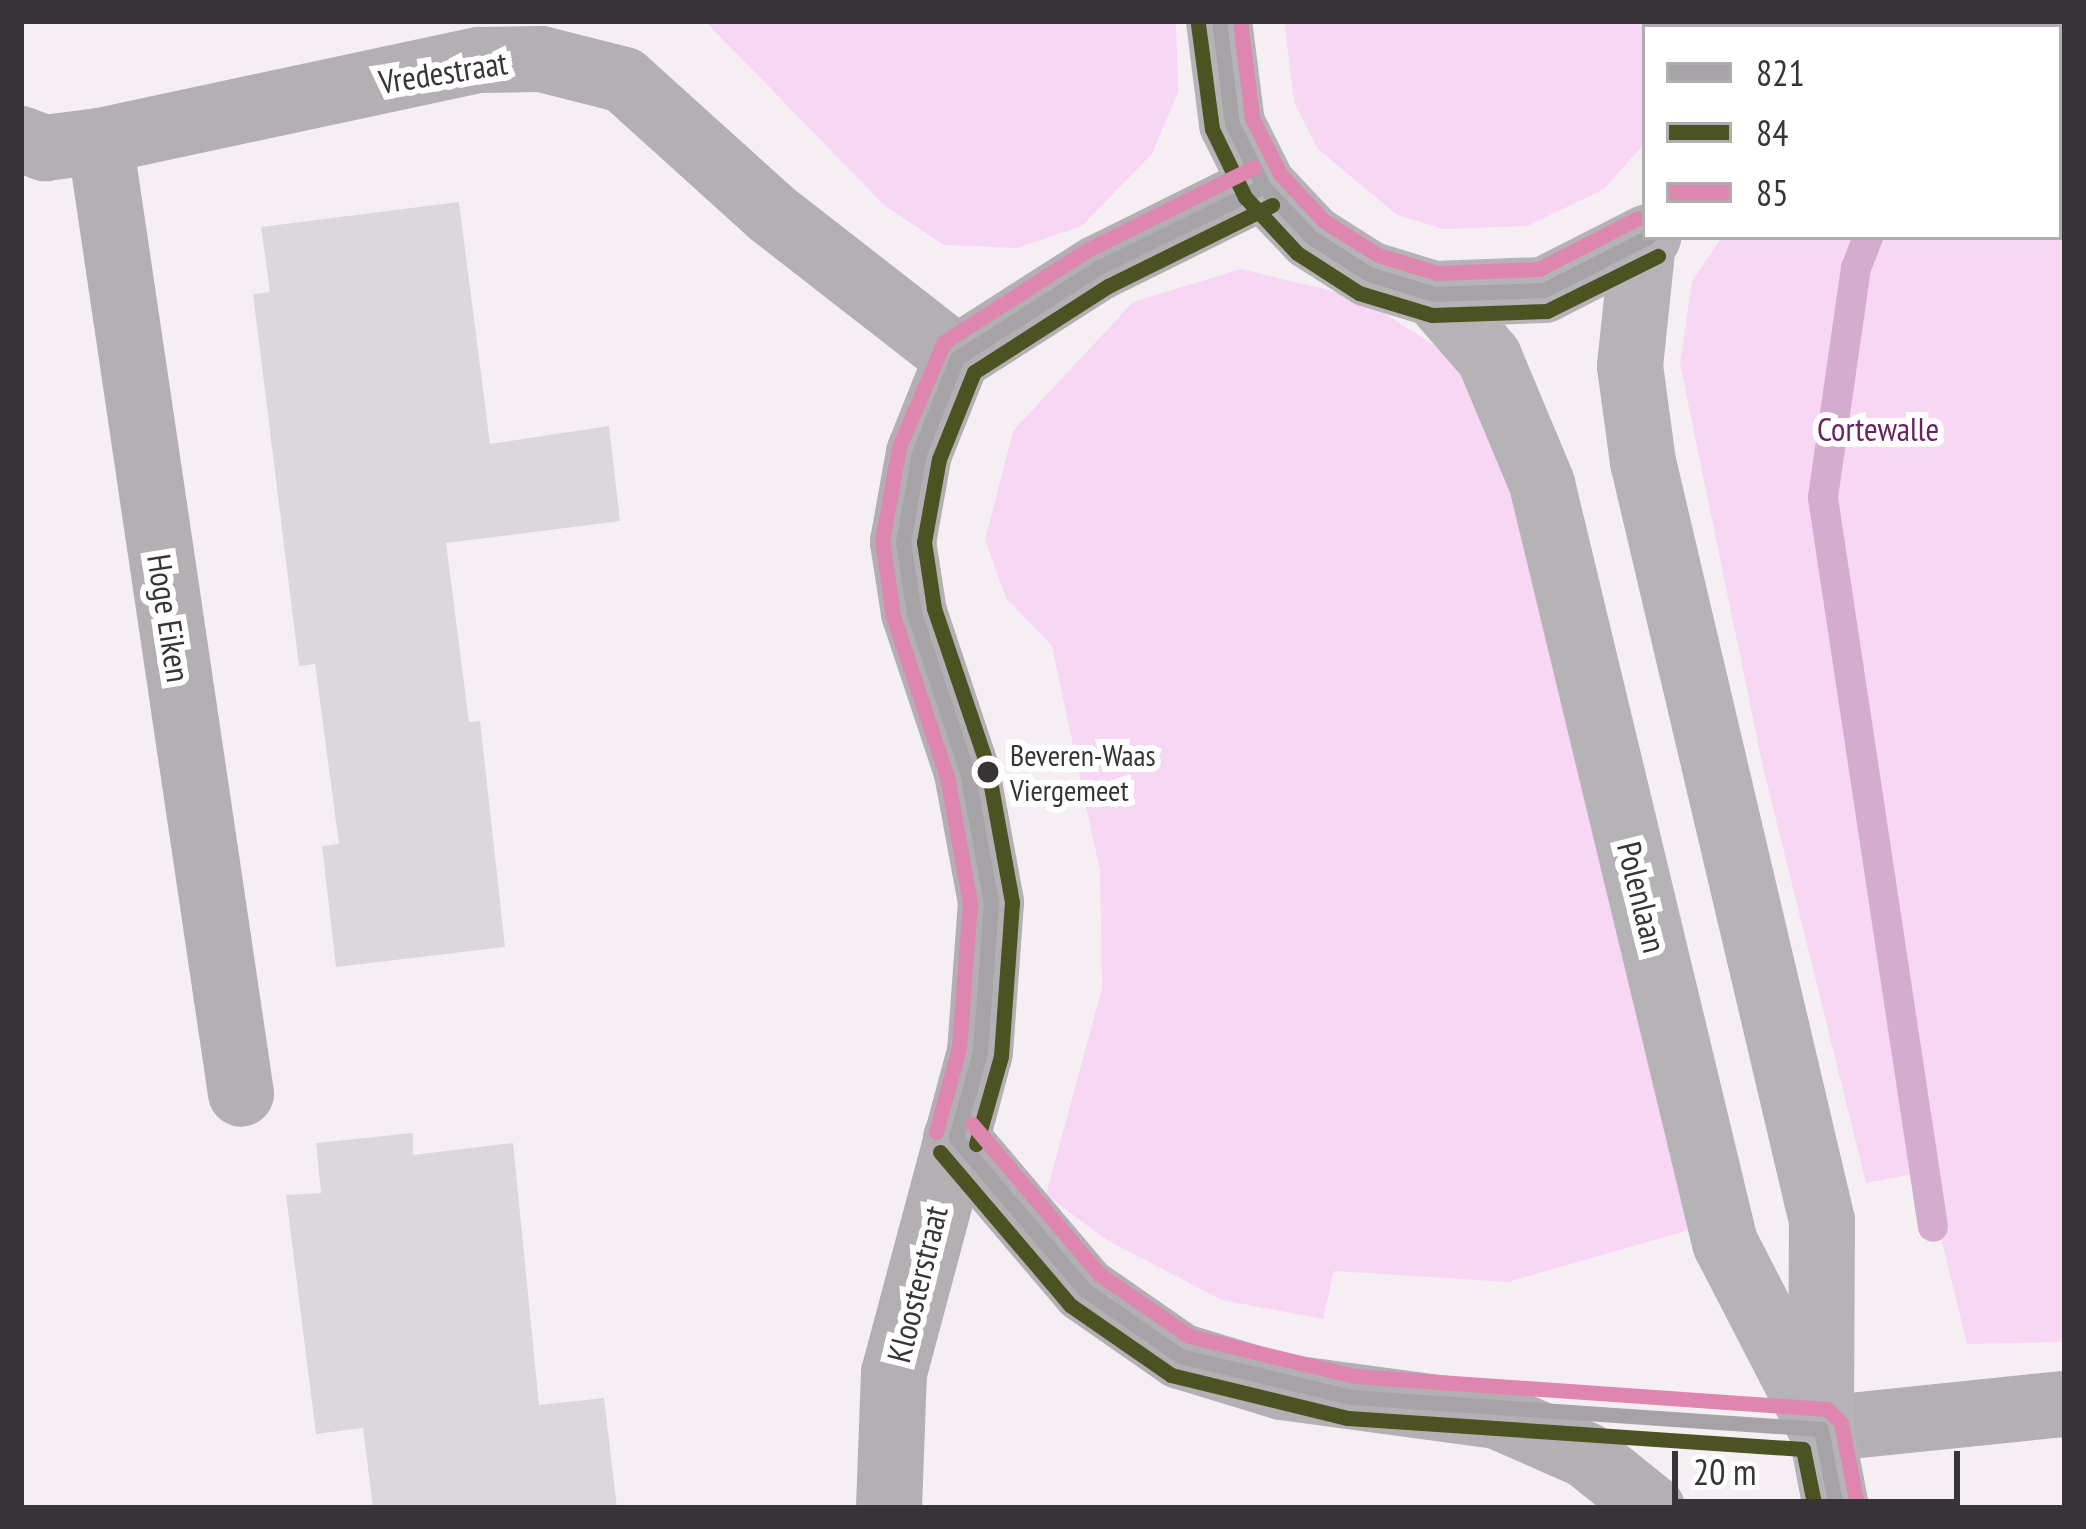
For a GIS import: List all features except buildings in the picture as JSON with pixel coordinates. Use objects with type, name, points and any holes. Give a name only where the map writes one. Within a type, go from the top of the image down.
[{"type":"main road","points":[[1219,21],[1232,124],[1263,186],[1350,262],[1434,295],[1544,290],[1643,240]]},
{"type":"main road","points":[[1645,240],[1630,366],[1643,462],[1822,1221],[1821,1429]]},
{"type":"main road","name":"Polenlaan","points":[[1434,295],[1489,356],[1543,484],[1725,1243],[1821,1429],[1836,1508]]},
{"type":"street","name":"Vredestraat","points":[[21,139],[45,148],[100,140],[479,60],[541,59],[624,80],[808,243],[957,358]]},
{"type":"street","name":"Hoge Eiken","points":[[100,140],[241,1094]]},
{"type":"street","points":[[957,358],[1098,268],[1263,186]]},
{"type":"street","name":"Kloosterstraat","points":[[889,1508],[894,1373],[980,1052],[992,902],[967,772],[914,614],[903,542],[920,453],[957,358]]},
{"type":"street","points":[[956,1138],[1085,1290],[1180,1356],[1282,1387],[1421,1401],[1497,1416],[1586,1455],[1652,1508]]},
{"type":"street","points":[[1821,1429],[2065,1404]]},
{"type":"green space","points":[[705,21],[1176,21],[1178,92],[1152,154],[1082,226],[1017,248],[944,245],[884,205]]},
{"type":"green space","points":[[1284,21],[1676,21],[1642,24],[1642,146],[1604,189],[1528,226],[1444,229],[1397,215],[1318,149],[1294,102]]},
{"type":"green space","name":"Cortewalle","points":[[1793,21],[2065,21],[2065,1342],[1967,1344],[1925,1172],[1866,1183],[1763,767],[1680,364],[1692,281],[1720,240],[2062,240],[2062,24]]},
{"type":"green space","points":[[1241,269],[1360,298],[1473,370],[1524,497],[1690,1230],[1508,1282],[1334,1271],[1323,1319],[1222,1300],[1107,1240],[1046,1195],[1102,988],[1100,871],[1052,646],[1006,598],[985,540],[1013,431],[1133,302]]},
{"type":"waterway","points":[[1867,240],[1856,268],[1823,498],[1933,1227]]},
{"type":"transit line","name":"821","points":[[1219,21],[1232,124],[1263,186],[1311,237],[1369,274],[1434,294],[1544,290],[1642,240]]},
{"type":"transit line","name":"85","points":[[1240,21],[1252,118],[1280,174],[1324,221],[1378,255],[1437,273],[1539,269],[1638,218]]},
{"type":"transit line","name":"84","points":[[1198,24],[1212,129],[1245,197],[1297,253],[1359,293],[1432,315],[1547,311],[1658,256]]},
{"type":"transit line","name":"85","points":[[936,1132],[959,1048],[970,903],[947,777],[893,616],[882,541],[899,447],[944,342],[1089,249],[1254,167]]},
{"type":"transit line","name":"821","points":[[956,1138],[980,1052],[991,902],[967,772],[914,613],[903,542],[919,453],[957,358],[1098,268],[1263,186]]},
{"type":"transit line","name":"84","points":[[976,1144],[1001,1056],[1012,902],[987,765],[934,608],[924,542],[939,459],[974,372],[1108,286],[1272,205]]},
{"type":"transit line","name":"85","points":[[972,1124],[1099,1274],[1189,1336],[1354,1376],[1827,1409],[1841,1423],[1857,1504]]},
{"type":"transit line","name":"821","points":[[956,1138],[1085,1290],[1180,1356],[1351,1397],[1821,1429],[1836,1508]]},
{"type":"transit line","name":"84","points":[[940,1152],[1070,1305],[1171,1375],[1348,1418],[1803,1449],[1815,1508]]},
{"type":"place","name":"Beveren-Waas Viergemeet","points":[[988,772]]}]
